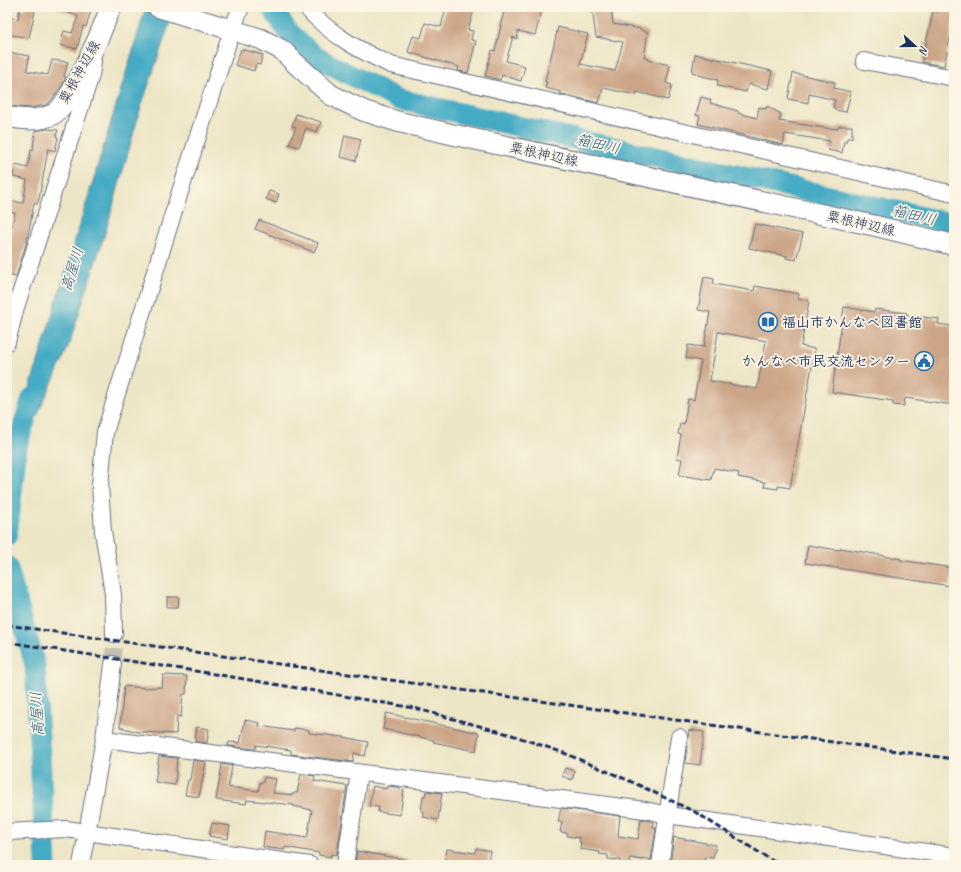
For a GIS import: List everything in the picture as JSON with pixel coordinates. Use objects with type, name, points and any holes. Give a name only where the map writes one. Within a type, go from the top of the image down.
[{"type":"main road","name":"粟根神辺線","points":[[7,117],[37,120],[54,114],[66,100],[94,50],[111,7]]},
{"type":"main road","name":"粟根神辺線","points":[[158,7],[261,39],[282,50],[332,95],[364,111],[399,122],[876,226],[954,245]]},
{"type":"street","points":[[114,634],[113,594],[103,531],[100,485],[105,432],[173,214],[228,29],[241,7]]},
{"type":"street","points":[[306,7],[318,21],[356,48],[391,65],[954,194]]},
{"type":"street","points":[[7,342],[16,307],[91,75],[94,50]]},
{"type":"street","points":[[864,61],[954,78]]},
{"type":"street","points":[[81,865],[104,739],[113,664]]},
{"type":"street","points":[[660,865],[679,737]]},
{"type":"street","points":[[104,739],[645,810],[668,815],[947,858]]},
{"type":"street","points":[[345,865],[359,773]]},
{"type":"street","points":[[7,832],[66,829],[310,865]]},
{"type":"water","points":[[146,7],[175,7],[140,110],[107,227],[67,350],[32,427],[19,424]]},
{"type":"building","points":[[25,7],[36,7],[29,38],[7,34],[7,17],[18,19],[20,8],[24,9]]},
{"type":"building","points":[[57,7],[92,7],[86,27],[83,26],[77,49],[60,45],[64,31],[72,33],[78,16],[57,9]]},
{"type":"building","points":[[446,7],[475,7],[468,30],[473,31],[471,40],[476,41],[468,73],[458,71],[459,67],[408,52],[413,36],[421,38],[425,23],[441,27]]},
{"type":"building","points":[[507,7],[543,7],[535,35],[518,31],[517,39],[513,37],[506,61],[525,66],[521,81],[502,75],[500,80],[485,76],[492,50],[495,51],[500,26]]},
{"type":"building","points":[[592,7],[611,7],[613,24],[641,29],[648,32],[644,57],[649,59],[648,60],[670,65],[666,83],[672,85],[668,100],[637,92],[636,95],[603,88],[599,103],[560,94],[561,92],[545,88],[547,82],[545,82],[558,27],[588,34],[580,64],[615,71],[623,42],[596,37]]},
{"type":"building","points":[[938,7],[954,7],[954,18],[944,66],[922,62],[933,11],[937,12]]},
{"type":"building","points":[[241,49],[263,55],[260,65],[256,64],[254,71],[235,65]]},
{"type":"building","points":[[7,52],[29,56],[27,71],[48,75],[52,60],[68,62],[64,82],[51,101],[46,105],[30,108],[7,106]]},
{"type":"building","points":[[695,54],[772,71],[768,89],[748,84],[746,92],[717,86],[718,80],[692,72]]},
{"type":"building","points":[[793,73],[835,82],[834,88],[851,92],[846,112],[835,110],[833,107],[835,100],[809,94],[808,103],[788,99]]},
{"type":"building","points":[[701,97],[711,100],[710,103],[757,118],[759,107],[766,109],[767,106],[781,114],[779,121],[832,129],[837,129],[839,126],[852,126],[852,138],[847,138],[846,142],[844,141],[842,153],[828,150],[830,141],[785,134],[783,145],[698,124],[700,116],[696,115]]},
{"type":"building","points":[[296,114],[321,122],[317,132],[306,128],[299,147],[289,144],[296,127],[292,126]]},
{"type":"building","points":[[47,129],[58,130],[55,151],[48,149],[39,199],[37,204],[34,203],[27,241],[16,277],[7,275],[7,241],[15,213],[7,211],[7,200],[23,203],[27,180],[13,177],[15,165],[28,168],[31,150],[33,150],[35,131]]},
{"type":"building","points":[[345,135],[361,139],[356,161],[340,157]]},
{"type":"building","points":[[269,191],[279,194],[276,203],[266,199]]},
{"type":"building","points":[[259,220],[318,243],[314,252],[255,229]]},
{"type":"building","points":[[755,224],[803,234],[796,260],[786,258],[787,256],[749,248]]},
{"type":"building","points":[[704,277],[714,279],[713,284],[754,291],[755,286],[799,294],[798,299],[809,301],[801,346],[815,349],[790,488],[778,486],[778,489],[764,487],[765,482],[738,477],[739,473],[714,468],[711,480],[679,475],[682,459],[677,458],[681,435],[678,434],[680,423],[684,424],[688,399],[694,400],[701,361],[686,358],[688,345],[704,347],[710,312],[698,310]],"holes":[[[718,332],[766,341],[757,389],[710,381]]]},
{"type":"building","points":[[844,307],[874,312],[875,309],[907,313],[907,315],[939,319],[938,324],[952,326],[951,330],[954,331],[954,405],[905,398],[904,406],[893,405],[893,401],[832,392]]},
{"type":"building","points":[[808,545],[837,550],[840,550],[841,548],[901,559],[900,560],[953,568],[950,586],[805,563]]},
{"type":"building","points":[[167,597],[179,597],[178,607],[167,607]]},
{"type":"building","points":[[163,675],[187,676],[186,694],[183,694],[181,717],[177,716],[176,734],[142,733],[120,727],[124,686],[145,688],[162,687]]},
{"type":"building","points":[[386,713],[479,733],[476,751],[383,729]]},
{"type":"building","points":[[245,720],[260,723],[259,726],[294,731],[294,728],[309,730],[309,733],[344,737],[368,742],[365,756],[354,753],[353,762],[291,754],[291,750],[256,745],[256,749],[228,746],[229,742],[240,743]]},
{"type":"building","points":[[197,727],[209,729],[207,743],[195,741]]},
{"type":"building","points":[[689,730],[704,732],[700,765],[685,763]]},
{"type":"building","points":[[159,756],[177,758],[175,785],[155,782]]},
{"type":"building","points":[[193,760],[206,762],[199,797],[185,795],[188,780],[190,780]]},
{"type":"building","points":[[222,764],[232,766],[228,787],[258,791],[260,782],[263,783],[264,777],[276,779],[273,793],[293,795],[294,793],[297,793],[301,774],[315,776],[314,781],[347,786],[337,855],[331,854],[331,857],[319,855],[319,853],[285,847],[284,850],[263,847],[265,831],[307,838],[312,810],[293,806],[294,805],[247,800],[246,804],[216,800]]},
{"type":"building","points":[[565,768],[575,771],[572,780],[562,776]]},
{"type":"building","points":[[373,786],[386,789],[387,786],[399,787],[399,789],[404,790],[400,815],[378,812],[379,807],[369,806]]},
{"type":"building","points":[[426,791],[442,793],[438,820],[423,817],[424,811],[421,811],[423,796],[425,796]]},
{"type":"building","points":[[561,808],[620,816],[618,836],[638,839],[641,819],[654,822],[653,827],[656,828],[651,860],[644,858],[644,860],[630,858],[629,865],[620,865],[620,860],[608,859],[608,855],[599,854],[600,852],[580,849],[580,838],[567,836],[567,833],[560,832],[562,822],[558,822]]},
{"type":"building","points":[[212,823],[230,826],[228,839],[209,836]]},
{"type":"building","points":[[674,837],[716,845],[713,858],[705,857],[703,865],[670,865]]},
{"type":"building","points":[[476,848],[490,851],[487,865],[444,865],[447,849],[475,853]]},
{"type":"building","points":[[357,851],[407,860],[406,865],[378,865],[355,861]]},
{"type":"waterway","name":"箱田川","points":[[271,7],[288,32],[316,57],[397,99],[954,224]]},
{"type":"waterway","name":"高屋川","points":[[7,535],[17,446],[32,398]]},
{"type":"waterway","name":"高屋川","points":[[7,566],[35,665],[46,865]]},
{"type":"tunnel","points":[[113,664],[114,634]]},
{"type":"railway","points":[[7,625],[954,759]]},
{"type":"railway","points":[[7,642],[227,676],[414,708],[512,735],[564,753],[630,781],[695,812],[779,865]]},
{"type":"place","name":"福山市かんなべ図書館","points":[[768,322]]},
{"type":"place","name":"かんなべ市民交流センター","points":[[924,361]]}]
